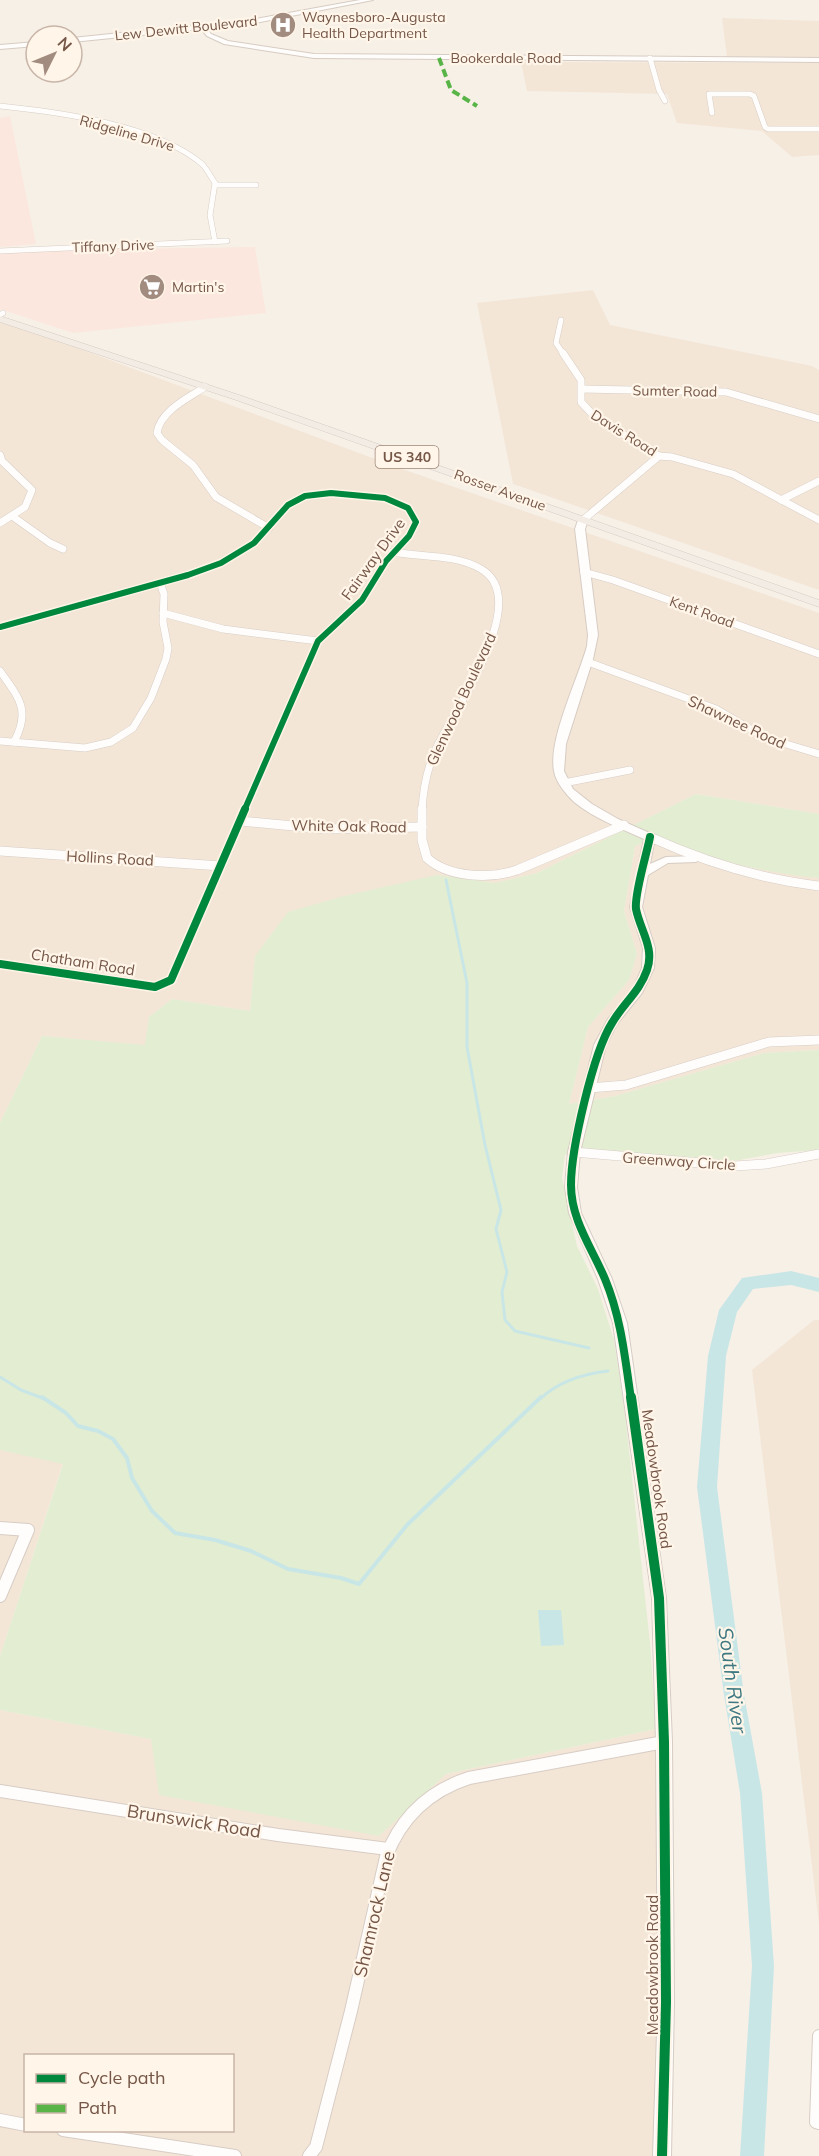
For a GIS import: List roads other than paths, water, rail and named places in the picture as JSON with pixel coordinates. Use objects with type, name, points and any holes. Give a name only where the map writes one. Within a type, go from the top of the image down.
[{"type":"main road","name":"Rosser Avenue","points":[[1,315],[819,604]]},
{"type":"street","name":"Lew Dewitt Boulevard","points":[[201,26],[349,0]]},
{"type":"street","name":"Lew Dewitt Boulevard","points":[[84,37],[286,16],[370,0]]},
{"type":"street","name":"Bookerdale Road","points":[[201,26],[209,35],[226,43],[314,56],[819,60]]},
{"type":"street","points":[[0,45],[24,43]]},
{"type":"street","points":[[651,58],[659,90],[665,102]]},
{"type":"street","points":[[712,113],[709,94],[750,94],[754,96],[765,127],[768,129],[819,129]]},
{"type":"street","name":"Ridgeline Drive","points":[[0,106],[85,119],[162,141],[190,153],[208,170],[216,185]]},
{"type":"street","points":[[215,242],[210,215],[216,185],[256,185]]},
{"type":"street","name":"Tiffany Drive","points":[[0,251],[227,242]]},
{"type":"street","name":"Davis Road","points":[[561,320],[556,343],[578,374],[582,389],[581,402],[588,412],[659,456],[672,457],[733,474],[819,520]]},
{"type":"street","points":[[205,387],[170,411],[158,425],[157,433],[162,440],[193,465],[216,497],[269,528]]},
{"type":"street","name":"Sumter Road","points":[[582,389],[714,390],[738,394],[819,419]]},
{"type":"street","points":[[0,451],[2,461],[32,490],[27,505],[0,523]]},
{"type":"street","points":[[659,456],[584,520],[580,529],[593,635],[588,662],[559,749],[558,769],[564,783],[588,807],[696,859],[763,879],[819,886]]},
{"type":"street","points":[[781,500],[819,481]]},
{"type":"street","name":"Fairway Drive","points":[[0,627],[207,568],[234,556],[254,543],[288,505],[305,496],[331,493],[385,498],[408,508],[416,522],[413,531],[392,552],[372,587],[357,606],[330,627],[318,641],[171,980],[162,986]]},
{"type":"street","points":[[12,516],[28,525],[50,544],[63,549]]},
{"type":"street","name":"Glenwood Boulevard","points":[[392,552],[447,559],[474,566],[489,573],[498,590],[497,616],[488,648],[427,770],[421,847],[432,863],[451,870],[490,876],[507,873],[602,836],[624,825]]},
{"type":"street","name":"Kent Road","points":[[584,572],[613,580],[819,654]]},
{"type":"street","points":[[0,741],[85,748],[111,742],[133,728],[151,698],[166,659],[168,639],[163,613],[164,594],[160,583]]},
{"type":"street","points":[[163,613],[223,629],[318,641]]},
{"type":"street","name":"Shawnee Road","points":[[588,662],[716,709],[766,738],[819,754]]},
{"type":"street","points":[[0,671],[24,708],[23,725],[14,742]]},
{"type":"street","points":[[564,783],[630,770]]},
{"type":"street","name":"White Oak Road","points":[[240,821],[325,829],[422,827]]},
{"type":"street","name":"Meadowbrook Road","points":[[650,837],[636,907],[649,948],[648,968],[638,990],[605,1034],[574,1152],[571,1187],[576,1213],[620,1323],[659,1598],[663,1645],[666,2002],[662,2156]]},
{"type":"street","name":"Hollins Road","points":[[0,851],[221,866]]},
{"type":"street","points":[[644,873],[666,860],[696,859]]},
{"type":"street","name":"Chatham Road","points":[[0,964],[155,987],[162,986]]},
{"type":"street","points":[[589,1088],[625,1085],[645,1080],[767,1041],[795,1038],[819,1040]]},
{"type":"street","name":"Greenway Circle","points":[[574,1152],[735,1166],[766,1164],[819,1154]]},
{"type":"street","points":[[0,1528],[28,1530],[0,1596]]},
{"type":"street","name":"Shamrock Lane","points":[[309,2156],[317,2140],[351,2011],[388,1849],[396,1832],[414,1810],[452,1784],[468,1778],[596,1753],[664,1743]]},
{"type":"street","name":"Brunswick Road","points":[[0,1791],[278,1835],[388,1849]]},
{"type":"street","points":[[818,2123],[819,2036]]},
{"type":"street","points":[[0,2120],[24,2125]]},
{"type":"street","points":[[76,2132],[236,2156]]},
{"type":"water","points":[[538,1610],[561,1610],[564,1645],[541,1646]]},
{"type":"waterway","points":[[446,880],[467,983],[467,1047],[485,1145],[501,1210],[496,1229],[507,1272],[502,1292],[505,1320],[515,1331],[589,1348]]},
{"type":"waterway","name":"South River","points":[[752,2156],[763,1966],[751,1793],[734,1695],[707,1487],[717,1356],[728,1310],[748,1283],[791,1278],[819,1285]]},
{"type":"waterway","points":[[540,1399],[555,1387],[571,1379],[608,1371]]},
{"type":"waterway","points":[[0,1377],[21,1390],[45,1399]]},
{"type":"waterway","points":[[45,1399],[66,1413],[78,1426],[98,1431],[113,1439],[127,1458],[132,1478],[152,1511],[175,1533],[215,1540],[251,1551],[288,1569],[341,1578],[359,1584],[407,1525],[541,1397]]},
{"type":"place","name":"Waynesboro-Augusta Health Department","points":[[283,25]]},
{"type":"place","name":"Martin's","points":[[152,287]]}]
